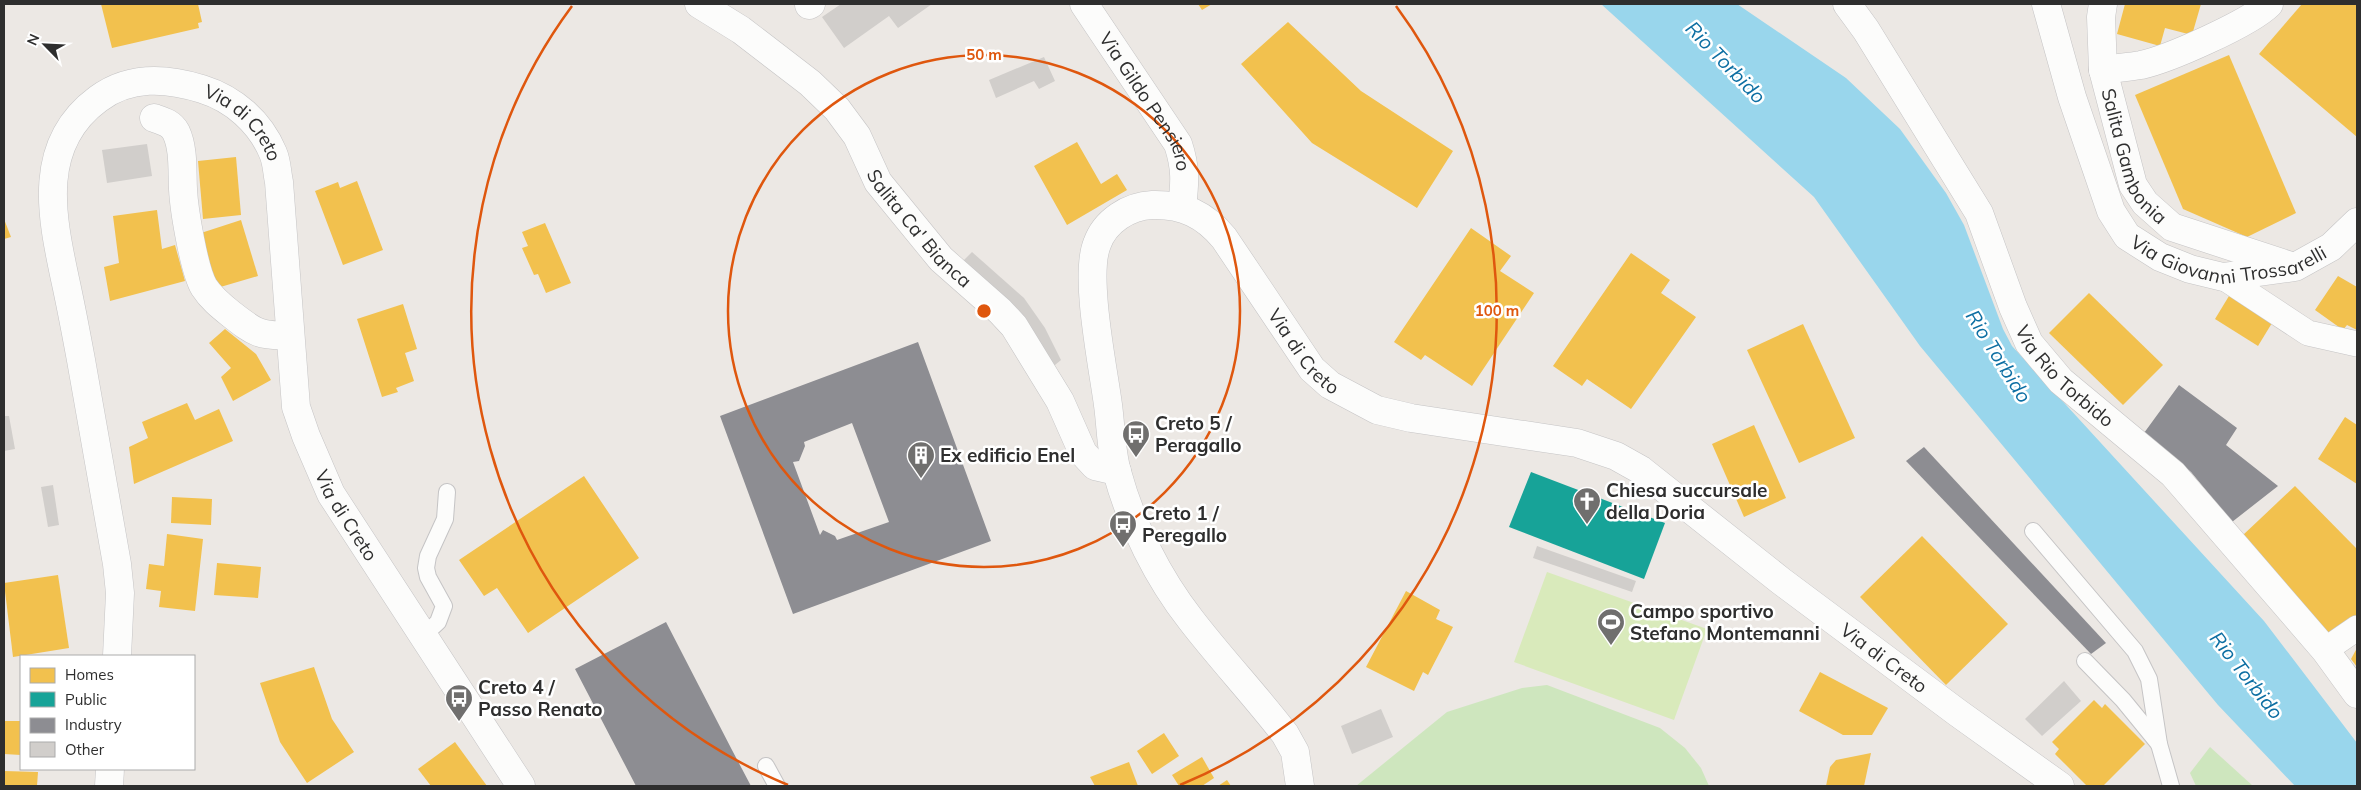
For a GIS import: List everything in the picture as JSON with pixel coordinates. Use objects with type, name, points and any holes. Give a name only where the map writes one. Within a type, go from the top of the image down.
[{"type":"main road","name":"Salita Ca' Bianca","points":[[699,4],[749,35],[810,83],[837,109],[857,136],[878,182],[941,259],[1000,311],[1014,326],[1060,402],[1083,453],[1095,466],[1117,471]]},
{"type":"main road","name":"Via Gildo Pensiero","points":[[1084,4],[1178,144],[1184,163],[1185,184],[1182,207]]},
{"type":"main road","name":"Via Rio Torbido","points":[[1847,4],[1866,30],[1979,213],[2013,307],[2029,343],[2061,381],[2173,474],[2325,650],[2357,694]]},
{"type":"main road","name":"Via Giovanni Trossarelli","points":[[2046,4],[2072,97],[2111,211],[2127,236],[2160,257],[2190,269],[2223,277],[2296,267],[2331,246],[2357,222]]},
{"type":"main road","name":"Salita Gambonia","points":[[2103,4],[2101,17],[2103,70],[2133,185],[2145,204],[2172,227],[2296,267]]},
{"type":"main road","name":"Salita Gambonia","points":[[2103,70],[2143,64],[2179,51],[2232,28],[2269,4]]},
{"type":"main road","name":"Via di Creto","points":[[117,655],[120,593],[117,564],[52,214],[53,183],[59,151],[77,117],[92,103],[122,85],[151,80],[168,81],[206,91],[226,99],[251,118],[262,132],[274,154],[279,182],[296,407],[330,494],[521,786]]},
{"type":"main road","points":[[154,118],[167,122],[176,132],[181,151],[183,191],[190,238],[203,285],[216,302],[255,332],[267,336],[290,335]]},
{"type":"main road","name":"Via di Creto","points":[[1300,786],[1295,752],[1285,734],[1190,620],[1162,576],[1136,523],[1117,471],[1094,297],[1092,263],[1097,243],[1106,228],[1119,216],[1133,209],[1164,205],[1182,207],[1199,214],[1212,224],[1224,238],[1312,369],[1330,385],[1376,410],[1411,418],[1577,443],[1616,456],[1641,470],[1781,581],[1958,714],[2060,786]]},
{"type":"main road","points":[[109,786],[110,770]]},
{"type":"street","points":[[2223,277],[2308,333],[2357,344]]},
{"type":"street","points":[[2325,650],[2357,628]]},
{"type":"lane","points":[[423,636],[438,622],[444,606],[428,577],[426,568],[428,556],[445,519],[446,492]]},
{"type":"lane","points":[[2033,530],[2134,651],[2149,679],[2159,744],[2172,786]]},
{"type":"lane","points":[[2086,661],[2123,700],[2159,744]]},
{"type":"lane","points":[[766,766],[777,786]]},
{"type":"green space","name":"Campo sportivo Stefano Montemanni","points":[[1547,572],[1707,629],[1674,720],[1514,662]]},
{"type":"green space","points":[[1547,685],[1660,728],[1685,748],[1701,768],[1709,786],[1356,786],[1447,712],[1522,688]]},
{"type":"green space","points":[[2210,747],[2253,786],[2196,786],[2190,773]]},
{"type":"water","name":"Rio Torbido","points":[[1601,4],[1737,4],[1846,78],[1900,129],[1946,193],[1964,225],[2003,329],[2012,346],[2264,621],[2357,743],[2357,786],[2295,786],[2218,705],[1920,346],[1814,197]]},
{"type":"building: Homes","points":[[101,4],[198,4],[202,22],[198,23],[199,28],[112,48]]},
{"type":"building: Homes","points":[[1198,4],[1212,4],[1202,10]]},
{"type":"building: Homes","points":[[2125,4],[2201,4],[2192,35],[2165,28],[2160,46],[2117,34]]},
{"type":"building: Homes","points":[[2302,4],[2357,4],[2357,137],[2259,54]]},
{"type":"building: Homes","points":[[1288,22],[1361,91],[1453,151],[1417,208],[1312,143],[1241,64]]},
{"type":"building: Homes","points":[[2229,55],[2296,213],[2247,237],[2183,209],[2135,95]]},
{"type":"building: Homes","points":[[1077,142],[1101,184],[1117,174],[1127,190],[1067,225],[1034,166]]},
{"type":"building: Homes","points":[[236,157],[241,215],[203,219],[198,161]]},
{"type":"building: Homes","points":[[357,181],[383,250],[343,265],[315,191],[338,182],[340,188]]},
{"type":"building: Homes","points":[[157,210],[162,249],[175,245],[185,281],[110,301],[104,267],[119,263],[113,216]]},
{"type":"building: Homes","points":[[4,219],[11,237],[4,239]]},
{"type":"building: Homes","points":[[241,220],[258,276],[217,288],[201,233]]},
{"type":"building: Homes","points":[[545,223],[571,283],[546,293],[538,274],[534,275],[522,248],[528,246],[522,232]]},
{"type":"building: Homes","points":[[1471,228],[1511,256],[1500,271],[1534,293],[1472,386],[1425,355],[1421,360],[1394,342]]},
{"type":"building: Homes","points":[[1631,253],[1670,280],[1661,293],[1696,317],[1631,409],[1587,379],[1582,386],[1553,366]]},
{"type":"building: Homes","points":[[2338,276],[2357,287],[2357,330],[2347,325],[2343,330],[2315,310]]},
{"type":"building: Homes","points":[[2232,291],[2272,323],[2258,346],[2215,319]]},
{"type":"building: Homes","points":[[2089,293],[2163,365],[2123,405],[2049,333]]},
{"type":"building: Homes","points":[[403,304],[417,349],[405,353],[414,381],[396,388],[398,392],[382,397],[357,319]]},
{"type":"building: Homes","points":[[1803,324],[1855,438],[1799,463],[1747,350]]},
{"type":"building: Homes","points":[[225,329],[256,354],[271,380],[233,401],[221,377],[231,368],[209,343]]},
{"type":"building: Homes","points":[[187,403],[195,420],[219,409],[233,441],[134,484],[129,447],[148,438],[142,422]]},
{"type":"building: Homes","points":[[2345,417],[2357,425],[2357,484],[2318,459]]},
{"type":"building: Homes","points":[[1754,425],[1786,498],[1744,517],[1712,444]]},
{"type":"building: Homes","points":[[584,476],[639,558],[528,633],[497,588],[484,596],[459,560]]},
{"type":"building: Homes","points":[[2295,486],[2357,549],[2357,623],[2334,639],[2243,535]]},
{"type":"building: Homes","points":[[172,497],[212,499],[211,525],[171,523]]},
{"type":"building: Homes","points":[[167,534],[203,539],[195,611],[159,607],[161,591],[146,589],[149,564],[164,566]]},
{"type":"building: Homes","points":[[1922,536],[2008,624],[1946,685],[1860,597]]},
{"type":"building: Homes","points":[[217,563],[261,567],[258,598],[214,595]]},
{"type":"building: Homes","points":[[58,575],[69,648],[13,657],[4,583]]},
{"type":"building: Homes","points":[[1406,591],[1440,610],[1436,619],[1453,627],[1428,675],[1423,672],[1414,691],[1366,667]]},
{"type":"building: Homes","points":[[2357,648],[2357,667],[2351,659]]},
{"type":"building: Homes","points":[[314,667],[332,719],[354,752],[307,783],[280,742],[260,683]]},
{"type":"building: Homes","points":[[1820,672],[1888,708],[1872,735],[1843,735],[1799,711]]},
{"type":"building: Homes","points":[[2094,700],[2102,708],[2105,704],[2145,744],[2103,786],[2087,786],[2055,754],[2059,749],[2052,742]]},
{"type":"building: Homes","points":[[4,721],[20,721],[20,755],[4,754]]},
{"type":"building: Homes","points":[[1164,733],[1179,756],[1152,774],[1137,751]]},
{"type":"building: Homes","points":[[455,742],[487,786],[431,786],[418,769]]},
{"type":"building: Homes","points":[[1871,753],[1864,786],[1826,786],[1830,767],[1836,760]]},
{"type":"building: Homes","points":[[1202,757],[1214,778],[1202,786],[1179,786],[1172,775]]},
{"type":"building: Homes","points":[[1129,762],[1138,786],[1095,786],[1090,777]]},
{"type":"building: Homes","points":[[4,771],[38,772],[37,786],[4,786]]},
{"type":"building: Homes","points":[[1227,780],[1231,786],[1218,786]]},
{"type":"building: Public","name":"Chiesa succursale della Doria","points":[[1531,472],[1665,523],[1644,579],[1509,527]]},
{"type":"building: Industry","name":"Ex edificio Enel","points":[[918,342],[991,541],[793,614],[720,416]],"holes":[[[852,423],[889,522],[837,540],[835,536],[823,530],[820,535],[793,462],[799,461],[805,446],[804,442]]]},
{"type":"building: Industry","points":[[2179,385],[2237,428],[2226,445],[2278,486],[2232,522],[2191,472],[2144,433]]},
{"type":"building: Industry","points":[[1924,447],[2106,643],[2091,654],[1906,461]]},
{"type":"building: Industry","points":[[666,622],[751,786],[636,786],[575,669]]},
{"type":"building: Other","points":[[841,4],[932,4],[898,28],[889,16],[844,48],[822,17]]},
{"type":"building: Other","points":[[1044,57],[1055,81],[1039,89],[1034,81],[996,98],[989,80]]},
{"type":"building: Other","points":[[147,144],[152,176],[107,183],[102,150]]},
{"type":"building: Other","points":[[972,252],[1024,298],[1045,328],[1061,360],[1049,370],[957,267]]},
{"type":"building: Other","points":[[4,416],[9,416],[15,449],[4,451]]},
{"type":"building: Other","points":[[53,485],[59,525],[48,527],[41,487]]},
{"type":"building: Other","points":[[1537,546],[1636,581],[1632,592],[1533,558]]},
{"type":"building: Other","points":[[2064,681],[2081,701],[2042,736],[2025,719]]},
{"type":"building: Other","points":[[1381,709],[1393,737],[1352,754],[1341,726]]},
{"type":"place","name":"Creto 5 / Peragallo","points":[[1136,458]]},
{"type":"place","name":"Ex edificio Enel","points":[[921,479]]},
{"type":"place","name":"Chiesa succursale della Doria","points":[[1587,525]]},
{"type":"place","name":"Creto 1 / Peregallo","points":[[1123,548]]},
{"type":"place","name":"Campo sportivo Stefano Montemanni","points":[[1611,646]]},
{"type":"place","name":"Creto 4 / Passo Renato","points":[[459,722]]}]
